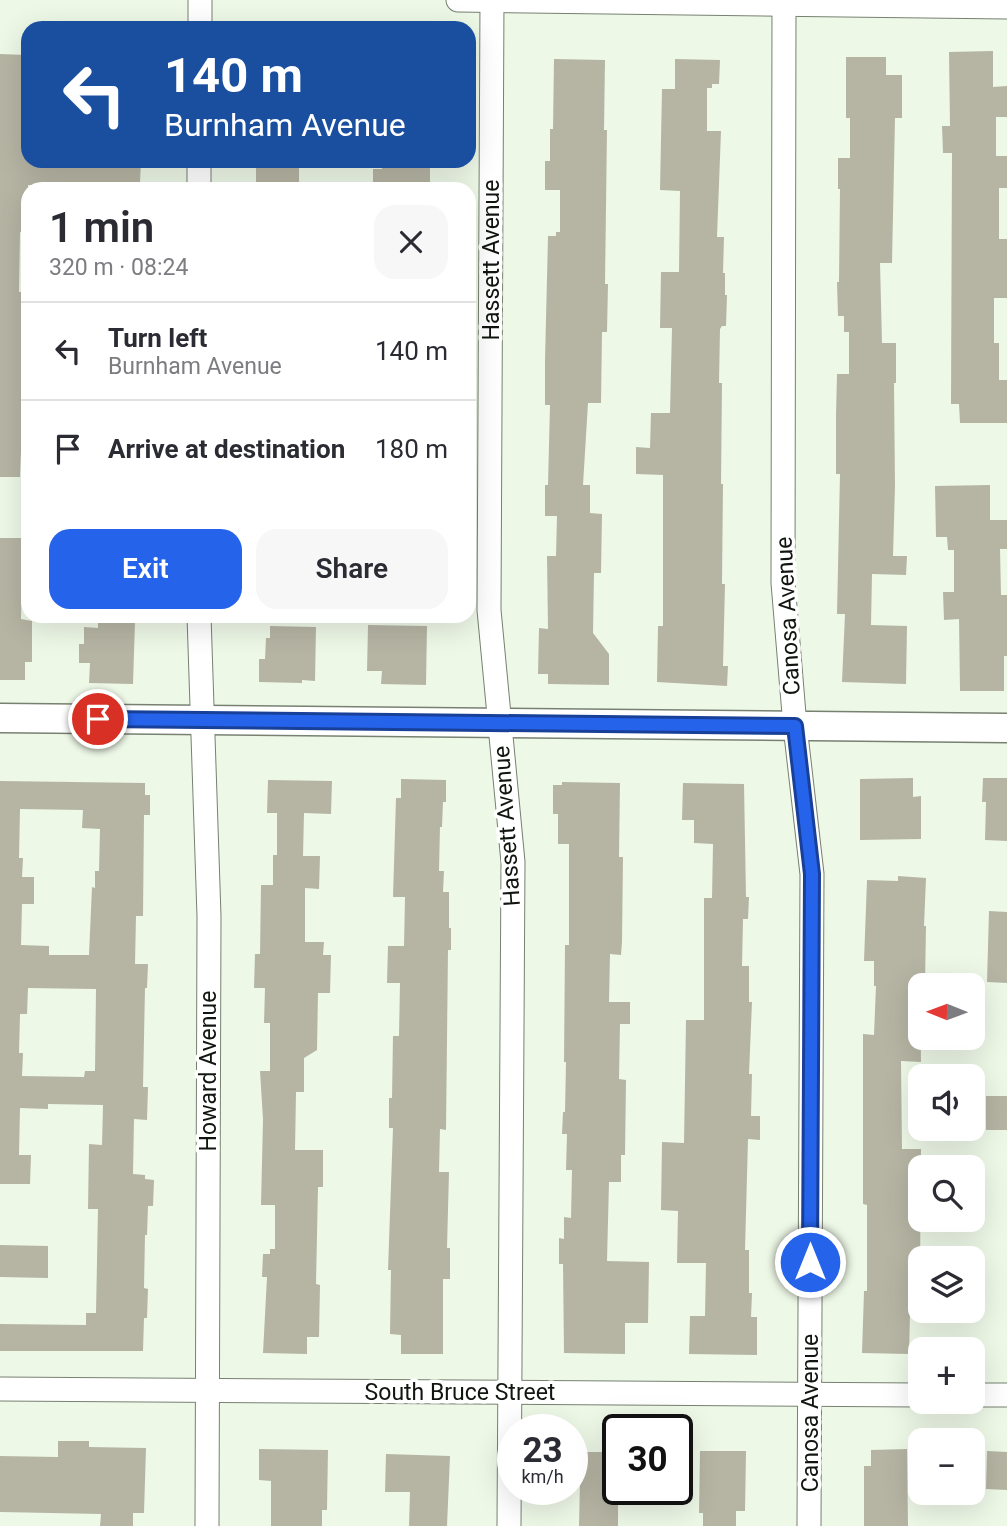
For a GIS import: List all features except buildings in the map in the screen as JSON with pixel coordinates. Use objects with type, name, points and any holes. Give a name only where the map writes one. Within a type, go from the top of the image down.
[{"type":"street","points":[[200,0],[200,21]]},
{"type":"street","points":[[458,0],[784,2],[1007,7]]},
{"type":"street","name":"Hassett Avenue","points":[[492,0],[489,610],[513,862],[509,1526]]},
{"type":"street","name":"Canosa Avenue","points":[[784,2],[783,583],[795,726],[812,874],[809,1526]]},
{"type":"street","name":"Howard Avenue","points":[[199,623],[209,916],[206,1526]]},
{"type":"street","points":[[0,718],[1007,728]]},
{"type":"street","name":"South Bruce Street","points":[[0,1389],[908,1395]]},
{"type":"street","points":[[985,1395],[1007,1395]]},
{"type":"route","points":[[98,719],[795,726],[812,874],[810,1262]]}]
